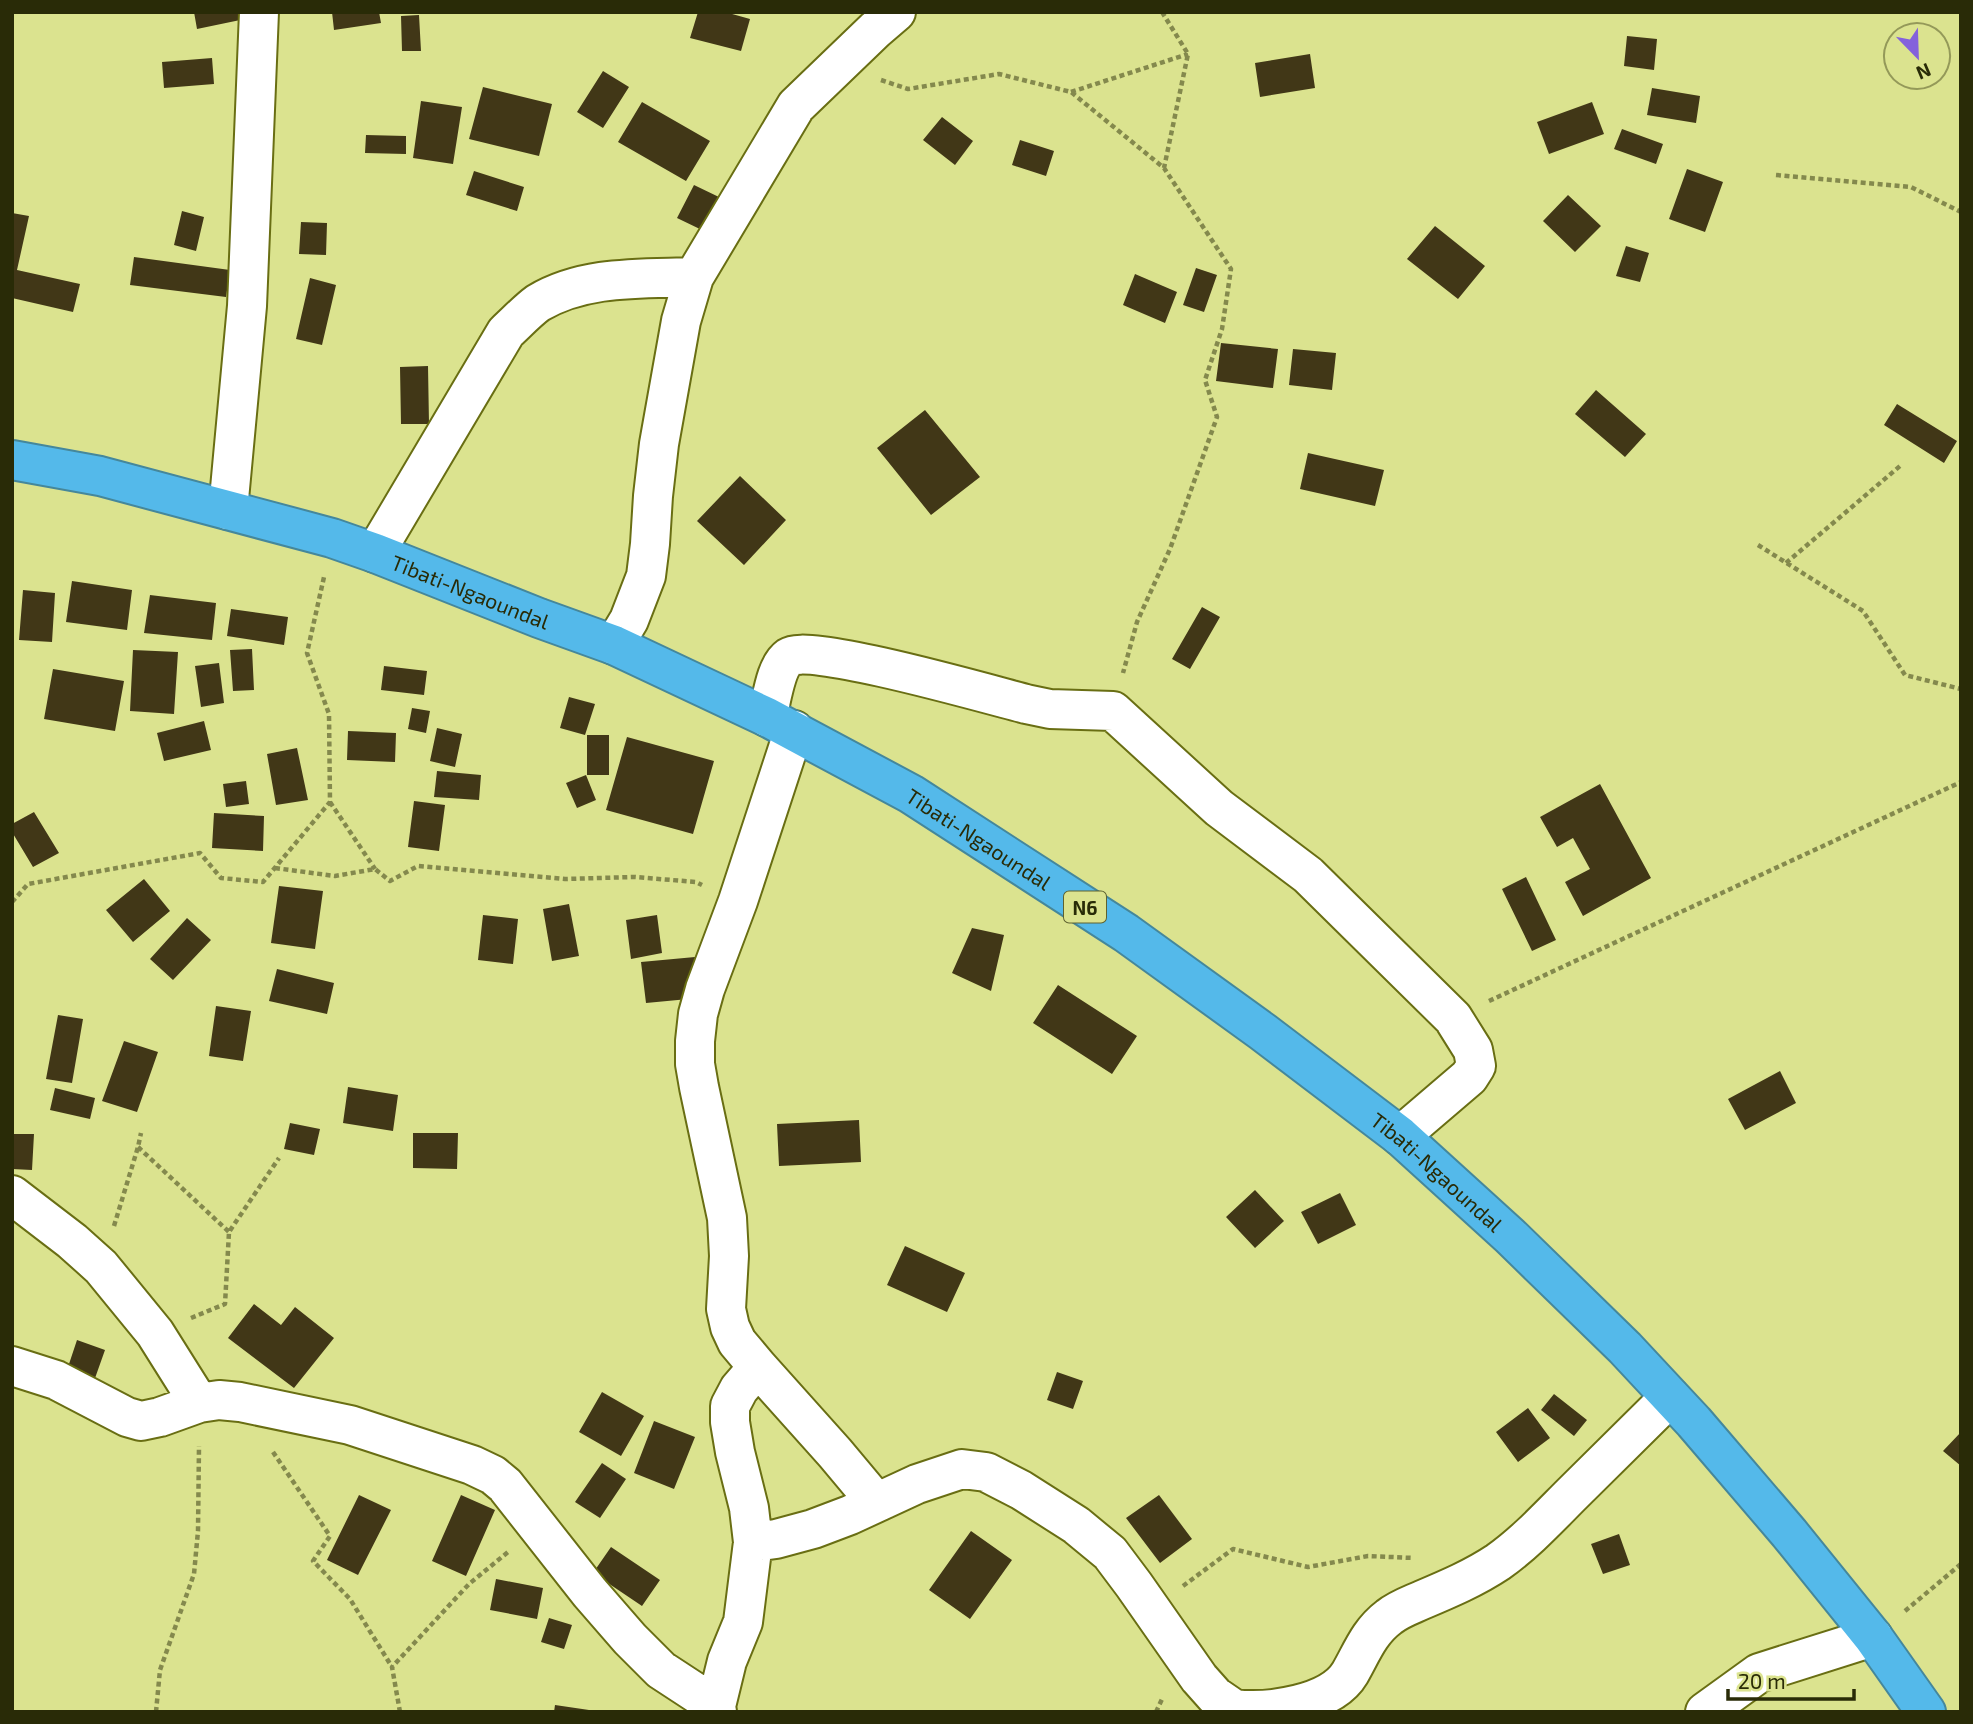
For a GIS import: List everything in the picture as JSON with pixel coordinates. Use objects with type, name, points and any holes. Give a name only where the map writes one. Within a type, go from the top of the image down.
[{"type":"highway","name":"Tibati-Ngaoundal","points":[[12,460],[100,476],[332,538],[614,645],[780,724],[911,794],[1126,933],[1263,1032],[1399,1136],[1510,1236],[1671,1397],[1789,1534],[1872,1637],[1926,1712]]},
{"type":"street","points":[[228,510],[247,306],[259,12]]},
{"type":"street","points":[[614,645],[629,620],[646,576],[659,444],[681,321],[694,277],[796,106],[896,12]]},
{"type":"street","points":[[375,553],[506,332],[537,304],[565,290],[599,281],[694,277]]},
{"type":"street","points":[[876,1502],[737,1342],[730,1327],[726,1309],[729,1256],[727,1218],[695,1064],[698,1014],[738,901],[780,724],[780,666],[791,655],[807,654],[863,662],[1050,709],[1113,710],[1219,808],[1308,875],[1453,1018],[1473,1050],[1476,1066],[1469,1077],[1399,1136]]},
{"type":"street","points":[[12,1195],[101,1267],[155,1333],[199,1403]]},
{"type":"street","points":[[12,1366],[56,1380],[127,1417],[141,1421],[199,1403],[219,1400],[240,1402],[350,1425],[472,1465],[493,1475],[505,1485],[630,1639],[661,1670],[717,1709],[727,1661],[743,1622],[753,1542],[749,1508],[730,1422],[730,1406],[739,1389],[758,1367]]},
{"type":"street","points":[[753,1542],[813,1529],[917,1484],[962,1469],[986,1472],[1021,1490],[1076,1525],[1110,1553],[1199,1678],[1215,1696],[1233,1710],[1253,1711],[1298,1704],[1318,1698],[1334,1689],[1348,1676],[1371,1632],[1390,1616],[1470,1578],[1499,1561],[1542,1524],[1671,1397]]},
{"type":"street","points":[[1705,1712],[1759,1673],[1872,1637]]},
{"type":"path","points":[[1162,12],[1188,54],[1164,168]]},
{"type":"path","points":[[1071,92],[1188,54]]},
{"type":"path","points":[[836,66],[908,89],[999,74],[1071,92],[1164,168],[1231,269],[1222,329],[1205,380],[1217,417],[1170,549],[1137,622],[1113,710]]},
{"type":"path","points":[[1776,175],[1910,187],[1961,212]]},
{"type":"path","points":[[1786,563],[1900,466]]},
{"type":"path","points":[[332,538],[307,653],[329,714],[330,802],[375,869],[390,881],[418,866],[565,879],[647,878],[696,882],[738,901]]},
{"type":"path","points":[[1758,545],[1863,611],[1905,675],[1961,689]]},
{"type":"path","points":[[1453,1018],[1961,782]]},
{"type":"path","points":[[12,902],[28,884],[200,853],[221,878],[263,883],[330,802]]},
{"type":"path","points":[[275,868],[335,876],[375,869]]},
{"type":"path","points":[[101,1267],[141,1133]]},
{"type":"path","points":[[138,1147],[229,1232]]},
{"type":"path","points":[[155,1333],[225,1304],[229,1232],[279,1158]]},
{"type":"path","points":[[240,1402],[330,1536],[313,1561],[350,1599],[392,1667],[400,1712]]},
{"type":"path","points":[[156,1712],[160,1670],[194,1574],[198,1531],[199,1403]]},
{"type":"path","points":[[392,1667],[468,1584],[538,1527]]},
{"type":"path","points":[[1151,1609],[1233,1549],[1308,1567],[1368,1556],[1421,1558]]},
{"type":"path","points":[[1872,1637],[1961,1564]]},
{"type":"building","points":[[194,12],[244,12],[245,19],[197,29]]},
{"type":"building","points":[[332,12],[379,12],[381,23],[334,30]]},
{"type":"building","points":[[698,12],[725,12],[750,19],[741,51],[690,38]]},
{"type":"building","points":[[419,15],[421,51],[402,51],[401,16]]},
{"type":"building","points":[[1627,36],[1657,39],[1654,70],[1624,66]]},
{"type":"building","points":[[1310,54],[1315,88],[1260,97],[1255,63]]},
{"type":"building","points":[[212,58],[214,84],[164,88],[162,62]]},
{"type":"building","points":[[603,71],[629,87],[603,128],[577,112]]},
{"type":"building","points":[[483,87],[552,104],[539,156],[469,139]]},
{"type":"building","points":[[1652,88],[1700,96],[1696,123],[1647,115]]},
{"type":"building","points":[[421,101],[462,107],[453,164],[413,158]]},
{"type":"building","points":[[642,102],[710,141],[686,181],[618,142]]},
{"type":"building","points":[[1592,102],[1604,134],[1549,154],[1537,122]]},
{"type":"building","points":[[942,117],[973,141],[955,165],[923,140]]},
{"type":"building","points":[[1622,129],[1663,144],[1656,164],[1614,149]]},
{"type":"building","points":[[366,135],[406,136],[406,154],[365,153]]},
{"type":"building","points":[[1020,140],[1054,151],[1046,176],[1012,165]]},
{"type":"building","points":[[1687,169],[1723,182],[1705,232],[1669,219]]},
{"type":"building","points":[[474,171],[524,187],[517,211],[466,195]]},
{"type":"building","points":[[694,185],[721,198],[704,231],[677,218]]},
{"type":"building","points":[[1568,195],[1601,226],[1575,252],[1543,221]]},
{"type":"building","points":[[182,211],[204,217],[196,251],[174,245]]},
{"type":"building","points":[[12,213],[29,216],[17,270],[80,284],[73,312],[12,298]]},
{"type":"building","points":[[301,222],[327,223],[326,255],[299,254]]},
{"type":"building","points":[[1435,226],[1485,266],[1458,299],[1407,259]]},
{"type":"building","points":[[1626,246],[1649,253],[1640,282],[1616,276]]},
{"type":"building","points":[[134,257],[230,270],[226,297],[130,285]]},
{"type":"building","points":[[1196,268],[1217,275],[1204,312],[1183,305]]},
{"type":"building","points":[[1135,274],[1177,292],[1165,323],[1123,305]]},
{"type":"building","points":[[310,278],[336,285],[322,345],[296,339]]},
{"type":"building","points":[[1221,343],[1278,349],[1273,388],[1216,381]]},
{"type":"building","points":[[1293,349],[1336,353],[1332,390],[1289,385]]},
{"type":"building","points":[[428,366],[429,424],[401,424],[400,367]]},
{"type":"building","points":[[1596,390],[1646,434],[1625,457],[1575,414]]},
{"type":"building","points":[[1897,404],[1957,441],[1944,463],[1884,425]]},
{"type":"building","points":[[925,410],[980,477],[931,515],[877,448]]},
{"type":"building","points":[[1308,453],[1384,470],[1375,506],[1300,489]]},
{"type":"building","points":[[740,476],[786,520],[744,565],[697,521]]},
{"type":"building","points":[[72,581],[132,590],[127,630],[66,622]]},
{"type":"building","points":[[23,590],[55,593],[52,642],[19,640]]},
{"type":"building","points":[[150,595],[216,603],[212,640],[144,633]]},
{"type":"building","points":[[1202,607],[1220,617],[1190,669],[1172,659]]},
{"type":"building","points":[[231,609],[288,617],[284,645],[227,636]]},
{"type":"building","points":[[252,649],[254,690],[233,691],[230,650]]},
{"type":"building","points":[[133,650],[178,652],[174,714],[130,711]]},
{"type":"building","points":[[219,663],[224,703],[201,707],[195,666]]},
{"type":"building","points":[[384,666],[427,671],[424,695],[381,690]]},
{"type":"building","points":[[53,669],[124,681],[115,731],[44,719]]},
{"type":"building","points":[[569,697],[595,704],[585,735],[560,728]]},
{"type":"building","points":[[412,708],[430,711],[426,733],[408,729]]},
{"type":"building","points":[[204,721],[211,750],[164,761],[157,733]]},
{"type":"building","points":[[437,728],[462,734],[455,767],[430,761]]},
{"type":"building","points":[[348,731],[396,733],[395,762],[347,760]]},
{"type":"building","points":[[587,735],[609,735],[609,775],[587,775]]},
{"type":"building","points":[[627,737],[714,761],[693,834],[606,810]]},
{"type":"building","points":[[297,748],[308,800],[276,805],[267,754]]},
{"type":"building","points":[[437,771],[481,775],[479,800],[434,797]]},
{"type":"building","points":[[586,775],[596,800],[577,808],[566,783]]},
{"type":"building","points":[[246,781],[249,804],[226,807],[223,784]]},
{"type":"building","points":[[1600,784],[1651,878],[1583,916],[1565,882],[1590,869],[1573,838],[1557,847],[1540,817]]},
{"type":"building","points":[[414,801],[445,805],[439,851],[408,847]]},
{"type":"building","points":[[34,812],[59,853],[33,867],[12,832],[12,824]]},
{"type":"building","points":[[214,813],[264,816],[263,851],[212,848]]},
{"type":"building","points":[[1526,877],[1556,940],[1532,951],[1502,889]]},
{"type":"building","points":[[144,879],[170,911],[133,942],[106,910]]},
{"type":"building","points":[[279,886],[323,891],[315,949],[271,943]]},
{"type":"building","points":[[569,904],[579,956],[552,961],[543,909]]},
{"type":"building","points":[[483,915],[518,919],[513,964],[478,960]]},
{"type":"building","points":[[657,915],[662,953],[631,959],[626,920]]},
{"type":"building","points":[[187,918],[211,940],[173,980],[150,959]]},
{"type":"building","points":[[972,928],[1004,935],[991,991],[952,973]]},
{"type":"building","points":[[695,957],[699,998],[646,1003],[641,962]]},
{"type":"building","points":[[277,969],[334,983],[327,1014],[269,1001]]},
{"type":"building","points":[[1058,985],[1137,1036],[1112,1074],[1033,1023]]},
{"type":"building","points":[[216,1006],[251,1011],[243,1061],[209,1056]]},
{"type":"building","points":[[58,1015],[83,1019],[72,1083],[46,1079]]},
{"type":"building","points":[[124,1041],[158,1052],[137,1112],[102,1101]]},
{"type":"building","points":[[1780,1071],[1796,1103],[1745,1130],[1728,1099]]},
{"type":"building","points":[[348,1087],[398,1095],[393,1131],[343,1123]]},
{"type":"building","points":[[55,1088],[95,1098],[90,1119],[50,1110]]},
{"type":"building","points":[[859,1120],[861,1162],[779,1166],[777,1124]]},
{"type":"building","points":[[290,1123],[320,1129],[314,1155],[284,1149]]},
{"type":"building","points":[[413,1133],[458,1133],[457,1169],[413,1168]]},
{"type":"building","points":[[12,1134],[34,1134],[32,1170],[12,1169]]},
{"type":"building","points":[[1255,1190],[1284,1221],[1255,1248],[1226,1217]]},
{"type":"building","points":[[1340,1193],[1356,1225],[1318,1244],[1301,1212]]},
{"type":"building","points":[[905,1246],[965,1273],[947,1312],[887,1285]]},
{"type":"building","points":[[254,1304],[281,1325],[295,1307],[334,1338],[294,1388],[228,1338]]},
{"type":"building","points":[[77,1340],[105,1350],[94,1381],[66,1373]]},
{"type":"building","points":[[1057,1372],[1083,1381],[1073,1409],[1047,1400]]},
{"type":"building","points":[[602,1392],[644,1416],[621,1456],[579,1432]]},
{"type":"building","points":[[1554,1394],[1587,1420],[1574,1436],[1541,1410]]},
{"type":"building","points":[[1528,1408],[1550,1438],[1518,1462],[1496,1432]]},
{"type":"building","points":[[654,1421],[695,1437],[674,1489],[634,1473]]},
{"type":"building","points":[[1961,1432],[1961,1466],[1943,1451]]},
{"type":"building","points":[[602,1463],[626,1479],[600,1518],[575,1502]]},
{"type":"building","points":[[359,1495],[391,1510],[358,1575],[327,1560]]},
{"type":"building","points":[[461,1495],[495,1510],[466,1576],[432,1561]]},
{"type":"building","points":[[1159,1495],[1192,1539],[1160,1563],[1126,1518]]},
{"type":"building","points":[[971,1531],[1012,1560],[970,1619],[929,1590]]},
{"type":"building","points":[[1619,1534],[1630,1565],[1603,1574],[1591,1544]]},
{"type":"building","points":[[611,1547],[660,1580],[642,1606],[593,1573]]},
{"type":"building","points":[[496,1579],[543,1588],[537,1619],[490,1610]]},
{"type":"building","points":[[549,1618],[572,1625],[564,1649],[541,1642]]},
{"type":"building","points":[[555,1705],[589,1710],[589,1712],[554,1712]]}]
